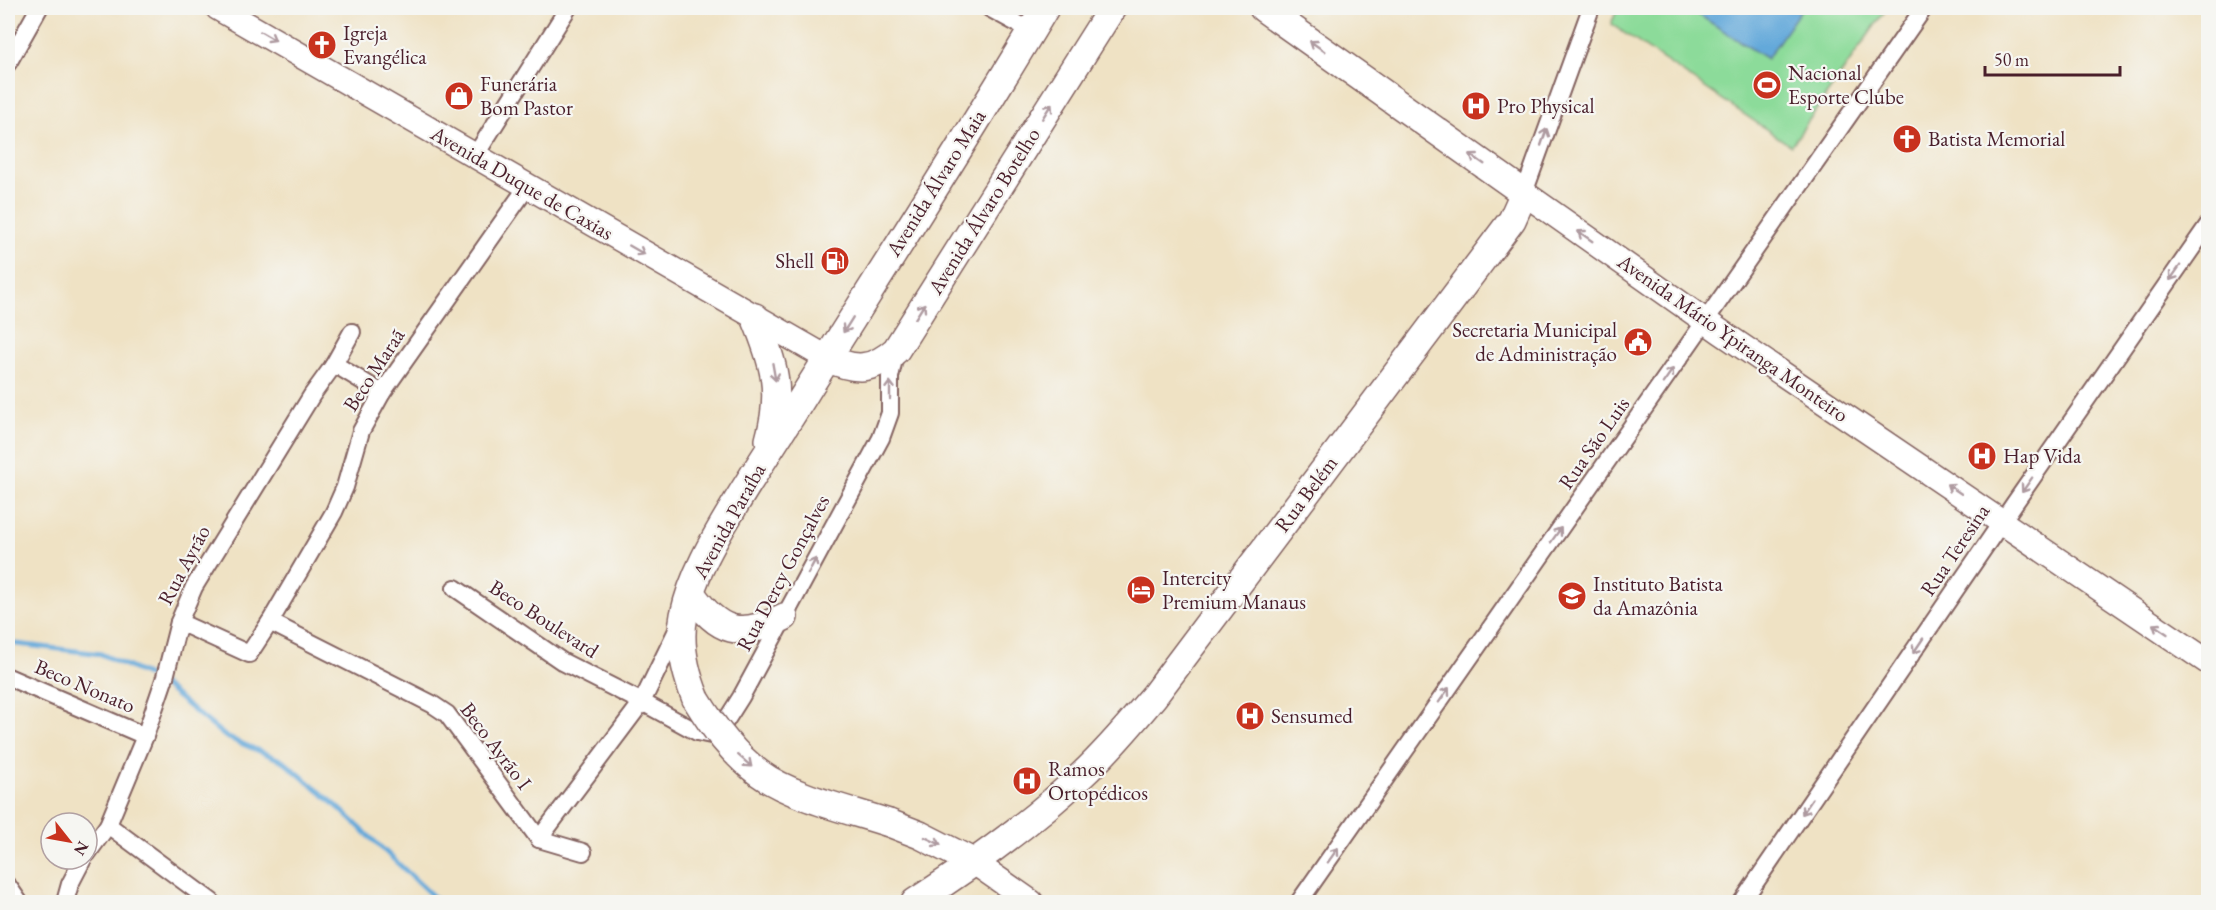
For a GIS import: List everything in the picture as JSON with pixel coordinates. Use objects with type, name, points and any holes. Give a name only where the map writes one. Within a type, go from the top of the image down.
[{"type":"main road","name":"Avenida Duque de Caxias","points":[[218,8],[827,358]]},
{"type":"main road","name":"Avenida Álvaro Maia","points":[[827,358],[1045,8]]},
{"type":"main road","name":"Avenida Álvaro Botelho","points":[[827,358],[845,366],[860,368],[877,364],[896,350],[1112,8]]},
{"type":"main road","name":"Avenida Mário Ypiranga Monteiro","points":[[1263,8],[1705,321],[2208,662]]},
{"type":"main road","name":"Rua Belém","points":[[915,903],[975,863],[1082,776],[1118,738],[1154,696],[1512,220],[1524,193]]},
{"type":"main road","points":[[755,317],[769,351],[776,382],[774,424],[766,452]]},
{"type":"main road","name":"Avenida Paraíba","points":[[827,358],[766,452],[712,542],[687,605],[682,646],[685,672],[696,699],[713,727],[760,774],[792,791],[920,835],[975,863]]},
{"type":"main road","points":[[687,605],[726,627],[744,631],[764,628],[784,618]]},
{"type":"main road","points":[[975,863],[1031,903]]},
{"type":"street","points":[[8,63],[39,8]]},
{"type":"street","points":[[475,156],[568,8]]},
{"type":"street","points":[[989,8],[1031,31]]},
{"type":"street","name":"Rua Belém","points":[[1524,193],[1591,8]]},
{"type":"street","name":"Rua São Luis","points":[[1299,903],[1924,8]]},
{"type":"street","name":"Beco Maraã","points":[[179,622],[249,654],[334,512],[345,487],[361,431],[382,393],[527,187]]},
{"type":"street","name":"Rua Teresina","points":[[1742,903],[2208,225]]},
{"type":"street","name":"Rua Ayrão","points":[[99,837],[108,825],[146,736],[165,677],[179,622],[194,586],[312,395],[333,366],[352,332]]},
{"type":"street","name":"Rua Dercy Gonçalves","points":[[642,702],[697,732],[711,735],[722,727],[741,697],[880,438],[890,413],[890,377],[896,350]]},
{"type":"street","points":[[333,366],[341,366],[382,393]]},
{"type":"street","name":"Beco Boulevard","points":[[455,588],[563,662],[642,702]]},
{"type":"street","points":[[583,852],[539,839],[642,702],[687,605]]},
{"type":"street","name":"Beco Ayrão I","points":[[270,622],[411,693],[447,714],[539,839]]},
{"type":"street","name":"Beco Nonato","points":[[8,677],[146,736]]},
{"type":"street","points":[[108,825],[212,903]]},
{"type":"street","points":[[65,903],[70,884],[77,871]]},
{"type":"street","points":[[8,886],[19,903]]},
{"type":"green space","name":"Nacional Esporte Clube","points":[[1618,8],[1887,8],[1791,146],[1611,24]]},
{"type":"water","points":[[1688,8],[1802,8],[1767,59]]},
{"type":"waterway","points":[[8,641],[101,654],[157,680],[226,737],[283,761],[338,807],[439,902]]},
{"type":"place","name":"Igreja Evangélica","points":[[322,45]]},
{"type":"place","name":"Nacional Esporte Clube","points":[[1767,85]]},
{"type":"place","name":"Funerária Bom Pastor","points":[[459,96]]},
{"type":"place","name":"Pro Physical","points":[[1476,106]]},
{"type":"place","name":"Batista Memorial","points":[[1907,139]]},
{"type":"place","name":"Shell","points":[[835,261]]},
{"type":"place","name":"Secretaria Municipal de Administração","points":[[1638,342]]},
{"type":"place","name":"Hap Vida","points":[[1982,456]]},
{"type":"place","name":"Intercity Premium Manaus","points":[[1141,590]]},
{"type":"place","name":"Instituto Batista da Amazônia","points":[[1572,596]]},
{"type":"place","name":"Sensumed","points":[[1250,716]]},
{"type":"place","name":"Ramos Ortopédicos","points":[[1027,781]]}]
